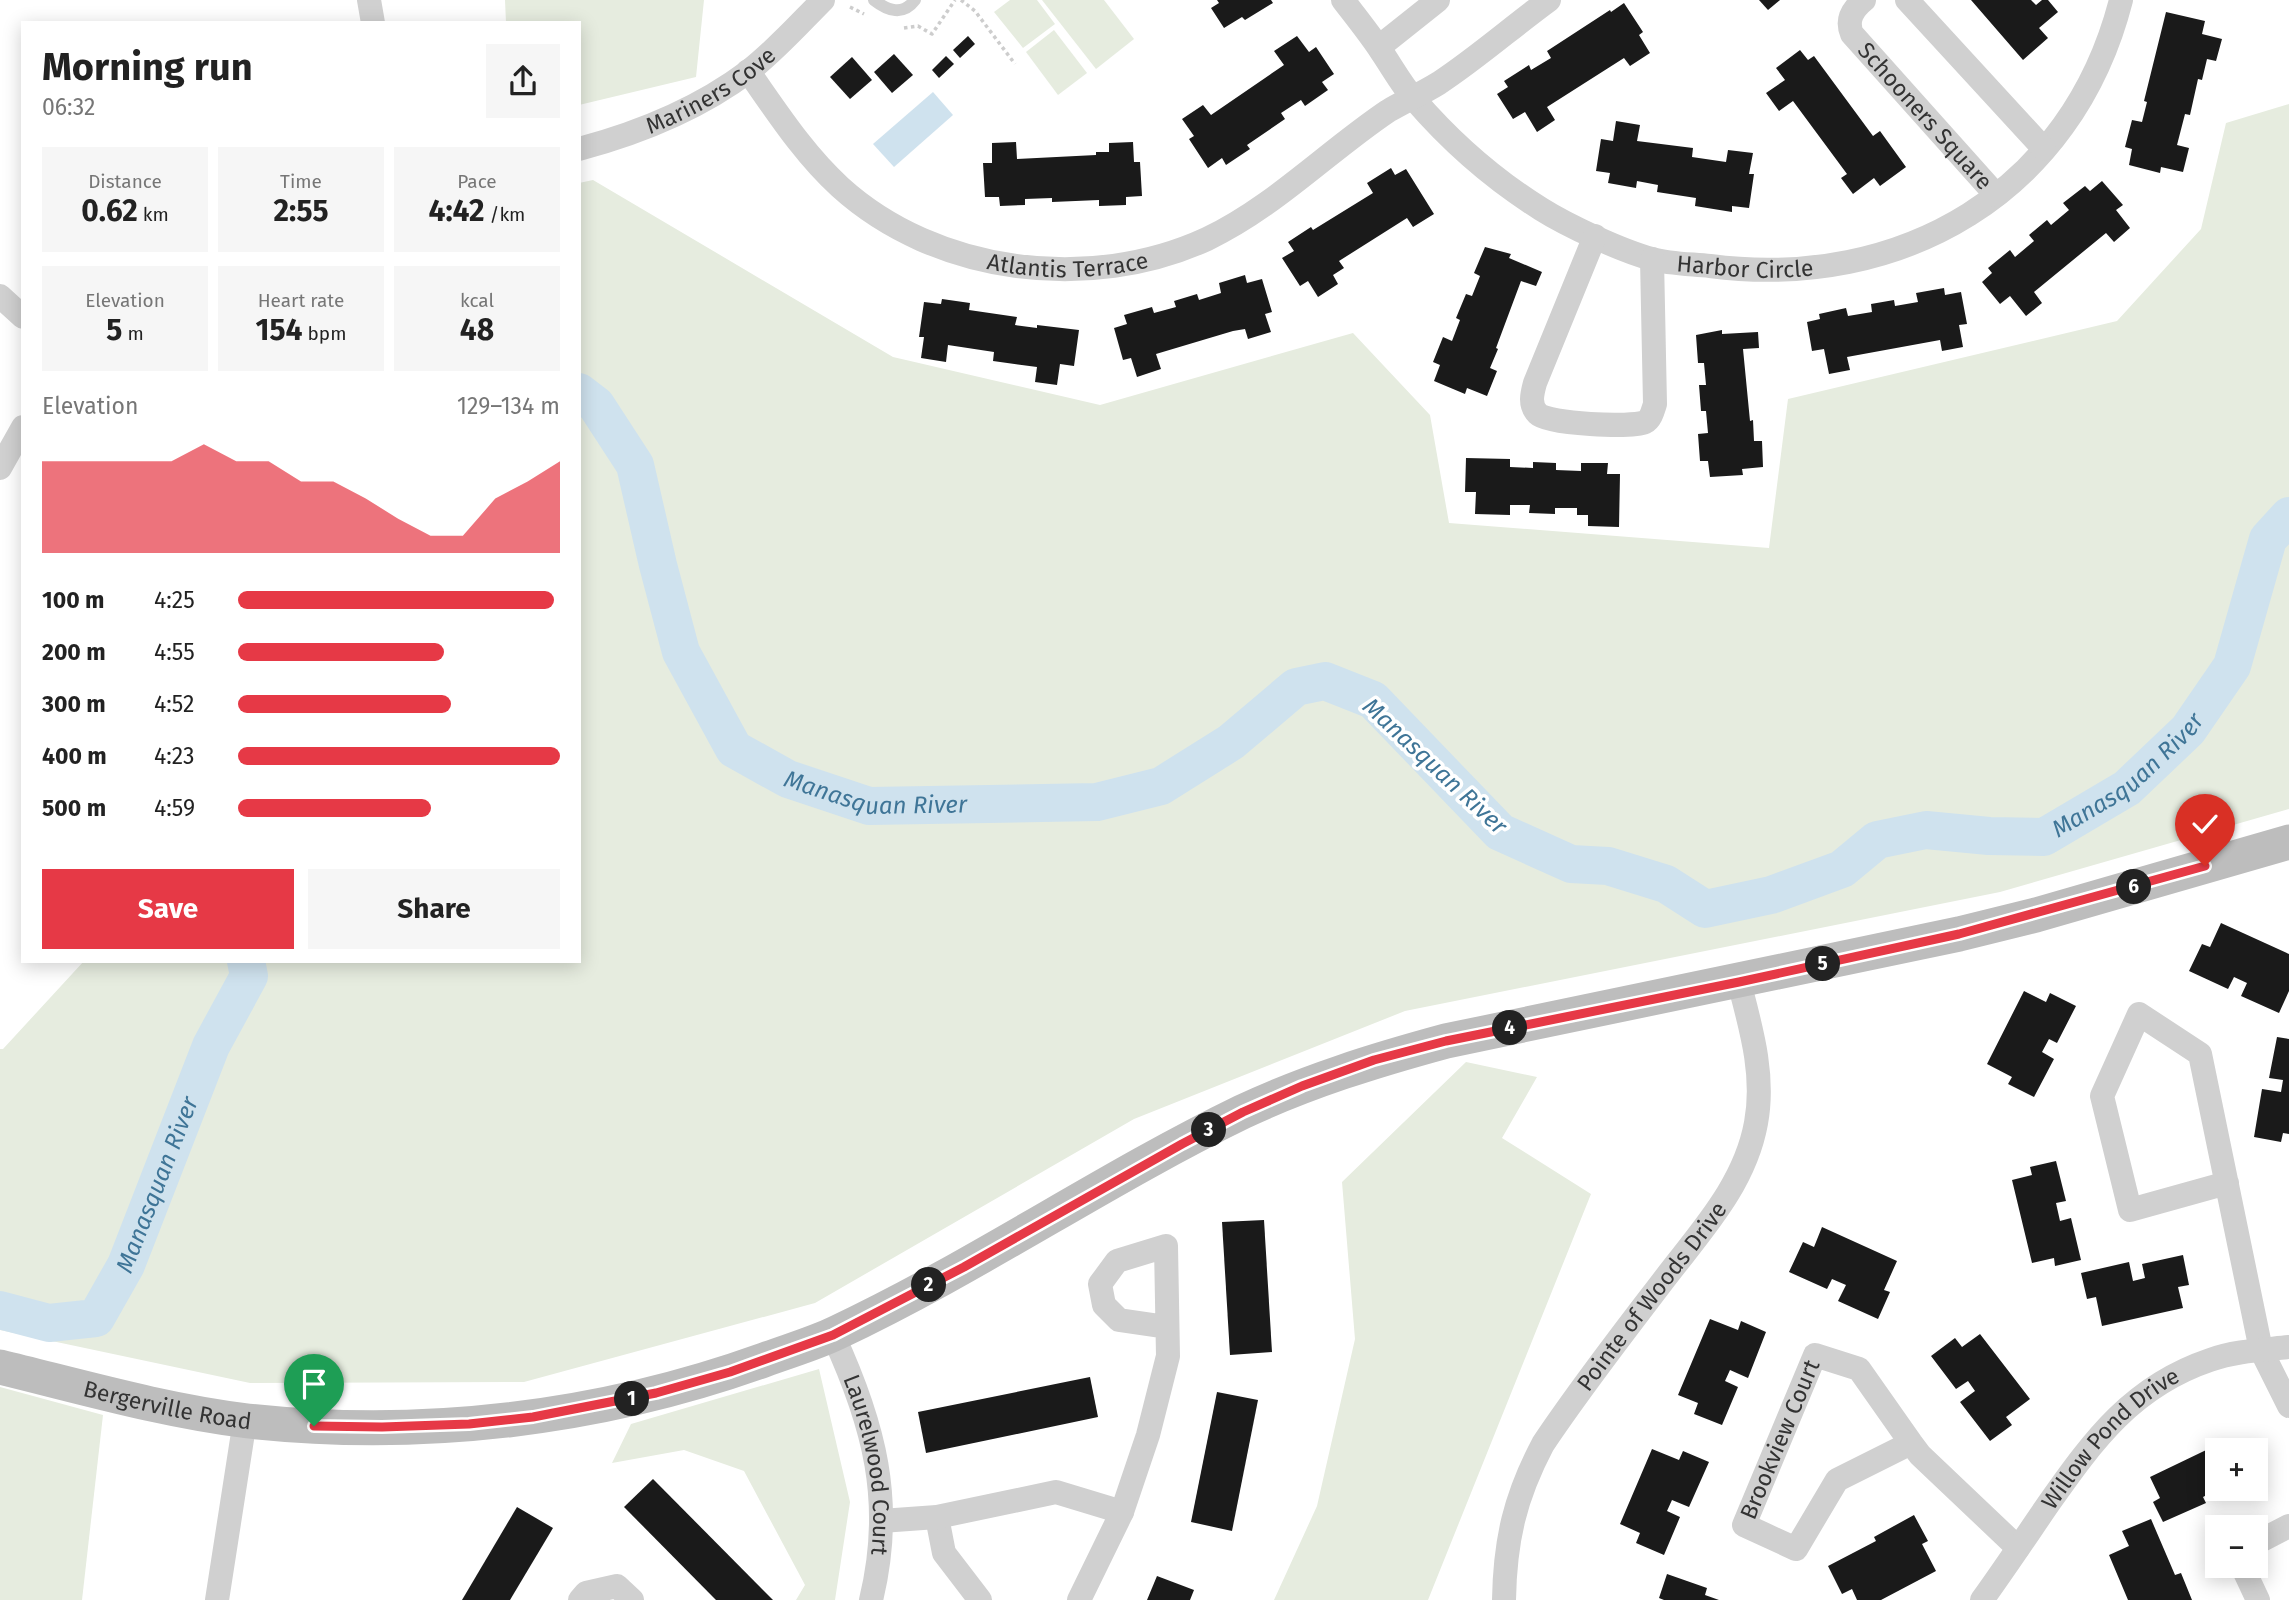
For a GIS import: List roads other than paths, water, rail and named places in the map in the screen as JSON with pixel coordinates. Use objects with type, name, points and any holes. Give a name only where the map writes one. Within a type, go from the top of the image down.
[{"type":"street","points":[[369,0],[373,21]]},
{"type":"street","name":"Mariners Cove","points":[[581,148],[647,127],[685,109],[748,71],[782,43],[823,0]]},
{"type":"street","name":"Harbor Circle","points":[[1343,0],[1412,97],[1452,140],[1496,179],[1544,211],[1595,236],[1652,259],[1740,270],[1788,270],[1841,264],[1885,254],[1928,238],[1966,217],[2017,179],[2064,126],[2102,59],[2121,0]]},
{"type":"street","points":[[1379,47],[1438,0]]},
{"type":"street","name":"Atlantis Terrace","points":[[748,71],[815,163],[843,189],[879,216],[918,237],[960,253],[1004,264],[1050,269],[1092,268],[1134,263],[1174,252],[1208,238],[1250,214],[1388,111],[1439,83],[1549,0]]},
{"type":"street","name":"Schooners Square","points":[[1864,0],[1850,17],[1849,27],[1852,34],[1996,195]]},
{"type":"street","points":[[1907,0],[2044,149]]},
{"type":"street","points":[[1595,236],[1535,383],[1532,403],[1538,414],[1544,418],[1623,425],[1644,423],[1649,419],[1655,404],[1652,259]]},
{"type":"street","points":[[0,296],[21,315]]},
{"type":"street","points":[[0,468],[21,431]]},
{"type":"street","name":"Bergerville Road","points":[[0,1367],[146,1402],[245,1420],[314,1426],[469,1424],[533,1417],[656,1393],[730,1372],[833,1335],[964,1267],[1243,1112],[1302,1086],[1374,1060],[1446,1041],[1739,982],[1984,928],[2289,842]]},
{"type":"street","name":"Pointe of Woods Drive","points":[[1504,1600],[1505,1563],[1510,1530],[1527,1474],[1542,1444],[1720,1206],[1746,1162],[1757,1122],[1759,1081],[1757,1055],[1739,982]]},
{"type":"street","points":[[2227,1183],[2130,1210],[2102,1096],[2138,1014],[2200,1054],[2227,1183],[2261,1350],[2289,1406]]},
{"type":"street","points":[[1079,1600],[1122,1513],[1148,1435],[1168,1356],[1167,1327]]},
{"type":"street","name":"Laurelwood Court","points":[[833,1335],[854,1380],[871,1435],[880,1486],[879,1555],[871,1600]]},
{"type":"street","name":"Willow Pond Drive","points":[[1982,1600],[2082,1455],[2124,1409],[2173,1375],[2211,1359],[2289,1347]]},
{"type":"street","name":"Brookview Court","points":[[1911,1443],[1837,1480],[1796,1549],[1744,1525],[1815,1356],[1859,1369],[1920,1455],[2018,1548]]},
{"type":"street","points":[[217,1600],[245,1420]]},
{"type":"street","points":[[881,1521],[937,1517],[1056,1492],[1122,1513]]},
{"type":"street","points":[[937,1517],[944,1553],[980,1600]]},
{"type":"street","points":[[2268,1537],[2289,1526]]},
{"type":"street","points":[[2248,1578],[2258,1600]]},
{"type":"street","points":[[580,1600],[586,1593],[617,1586],[632,1600]]},
{"type":"lane","points":[[874,0],[892,10],[910,6],[915,0]]},
{"type":"water","points":[[933,92],[953,115],[894,167],[873,144]]},
{"type":"waterway","name":"Manasquan River","points":[[581,394],[596,405],[635,465],[681,652],[734,749],[788,779],[869,806],[1097,802],[1161,786],[1231,742],[1296,687],[1325,681],[1373,700],[1500,832],[1571,864],[1608,866],[1666,884],[1705,909],[1771,895],[1842,869],[1877,840],[1926,830],[1989,836],[2044,837],[2127,788],[2188,730],[2232,666],[2268,539],[2289,516]]},
{"type":"waterway","name":"Manasquan River","points":[[0,1310],[49,1323],[96,1318],[126,1265],[211,1046],[249,976],[246,963]]}]
